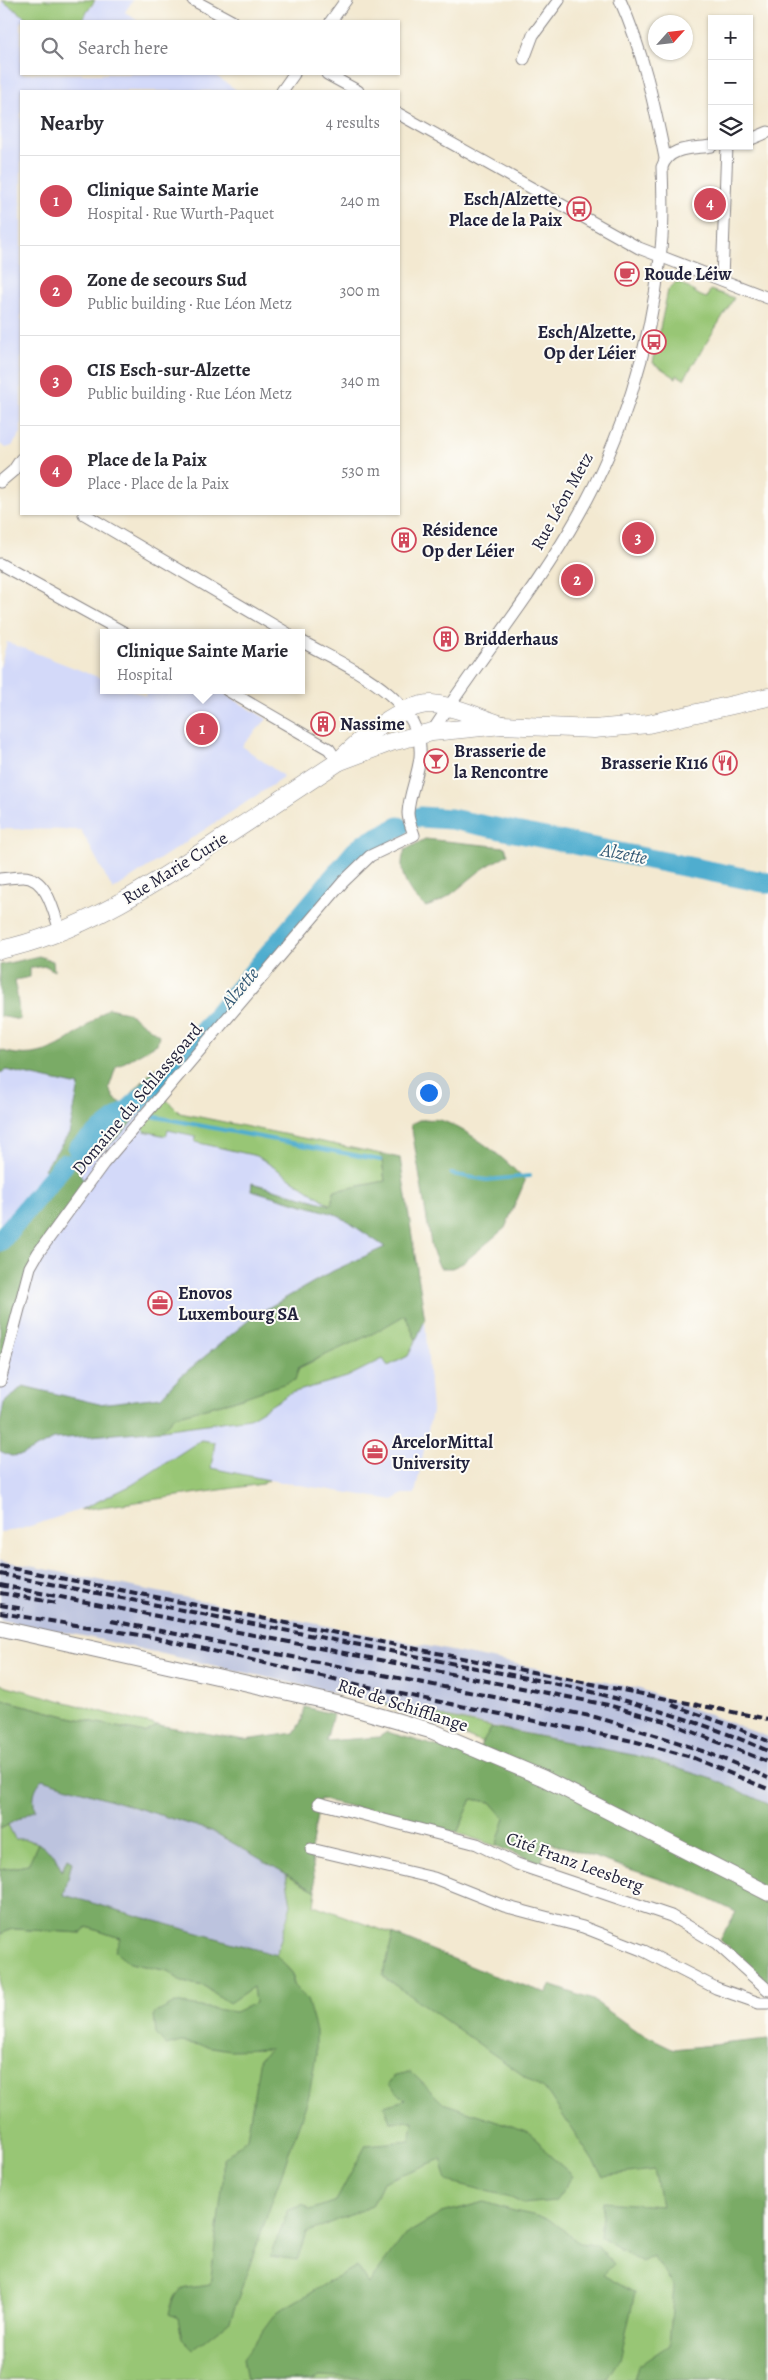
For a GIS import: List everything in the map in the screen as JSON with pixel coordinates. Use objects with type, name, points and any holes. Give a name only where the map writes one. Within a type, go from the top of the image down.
[{"type":"main road","points":[[338,762],[424,733],[502,725],[594,729],[648,724],[768,696]]},
{"type":"main road","points":[[338,762],[356,743],[405,711],[424,704],[448,707],[502,725]]},
{"type":"main road","name":"Rue Marie Curie","points":[[0,950],[60,931],[100,914],[144,890],[338,762]]},
{"type":"street","points":[[193,0],[230,20]]},
{"type":"street","points":[[332,20],[346,0]]},
{"type":"street","points":[[524,59],[533,35],[559,0]]},
{"type":"street","name":"Rue Léon Metz","points":[[424,733],[448,707],[484,660],[553,556],[594,485],[628,404],[640,362],[660,258],[662,168],[665,158],[649,78],[635,35],[620,0]]},
{"type":"street","points":[[283,90],[293,75]]},
{"type":"street","points":[[329,75],[356,90]]},
{"type":"street","points":[[400,115],[602,230],[660,258],[722,279],[768,298]]},
{"type":"street","points":[[753,138],[768,132]]},
{"type":"street","points":[[665,158],[674,152],[708,147]]},
{"type":"street","points":[[722,279],[727,150]]},
{"type":"street","points":[[0,482],[17,474]]},
{"type":"street","points":[[86,515],[281,629]]},
{"type":"street","points":[[0,564],[118,629]]},
{"type":"street","points":[[305,642],[389,692],[424,733]]},
{"type":"street","points":[[234,694],[329,749],[338,762]]},
{"type":"street","name":"Domaine du Schlassgoard","points":[[0,1381],[30,1267],[38,1252],[103,1164],[343,882],[370,856],[414,835],[408,814],[424,733]]},
{"type":"street","points":[[0,879],[25,876],[35,880],[44,888],[60,931]]},
{"type":"street","name":"Rue de Schifflange","points":[[0,1628],[335,1703],[424,1728],[544,1778],[768,1893]]},
{"type":"street","name":"Cité Franz Leesberg","points":[[319,1804],[477,1844],[517,1864],[671,1916],[716,1943],[768,1990]]},
{"type":"street","points":[[311,1849],[434,1878],[504,1906],[582,1927],[644,1951],[716,1988],[759,2003],[768,2003]]},
{"type":"shaded area","points":[[1,0],[30,20],[20,20],[20,75],[214,75],[237,90],[20,90],[20,434],[12,446],[6,448],[0,444]]},
{"type":"shaded area","points":[[96,0],[133,0],[125,12],[137,20],[82,20]]},
{"type":"shaded area","points":[[7,642],[100,678],[100,694],[140,694],[145,696],[146,694],[225,694],[267,719],[242,746],[282,775],[283,778],[113,890],[81,830],[0,829],[0,667]]},
{"type":"shaded area","points":[[6,1070],[79,1086],[69,1134],[44,1169],[52,1177],[0,1241],[0,1073]]},
{"type":"shaded area","points":[[155,1092],[165,1098],[180,1113],[400,1158],[425,1320],[432,1411],[415,1494],[403,1494],[393,1500],[269,1480],[262,1484],[80,1510],[18,1530],[0,1532],[0,1381],[24,1287],[75,1167],[86,1156],[106,1150]]},
{"type":"shaded area","points":[[0,1560],[640,1689],[768,1737],[768,1804],[714,1780],[638,1756],[380,1703],[88,1637],[0,1620]]},
{"type":"shaded area","points":[[43,1779],[212,1831],[286,1874],[291,1905],[276,1955],[64,1895],[72,1862],[62,1871],[25,1839],[15,1839],[8,1825],[35,1810],[33,1801],[37,1784]]},
{"type":"green space","points":[[1,0],[95,0],[82,20],[30,20]]},
{"type":"green space","points":[[676,282],[707,298],[710,290],[734,298],[684,379],[677,375],[676,378],[653,363],[656,348],[659,348],[661,339],[658,338],[668,290]]},
{"type":"green space","points":[[425,839],[505,847],[508,854],[482,869],[446,898],[426,907],[409,889],[405,882],[402,866],[405,850]]},
{"type":"green space","points":[[39,956],[53,961],[54,971],[46,966],[30,968],[30,977],[15,980],[20,1020],[0,1016],[0,965]]},
{"type":"green space","points":[[108,1008],[127,1012],[159,1035],[157,1044],[116,1067],[109,1088],[115,1099],[130,1108],[132,1093],[155,1068],[161,1070],[165,1077],[142,1110],[122,1132],[102,1151],[92,1157],[86,1156],[76,1167],[87,1186],[38,1252],[0,1381],[0,1241],[52,1177],[44,1169],[69,1134],[79,1086],[6,1070],[0,1073],[0,1050],[16,1054],[31,1054],[45,1051],[71,1038]]},
{"type":"green space","points":[[165,1098],[180,1113],[381,1154],[385,1181],[334,1191],[331,1205],[257,1156],[195,1142],[196,1136],[168,1130],[166,1136],[144,1131],[142,1126]]},
{"type":"green space","points":[[419,1120],[440,1120],[465,1132],[498,1155],[525,1181],[505,1228],[463,1263],[452,1268],[440,1268],[432,1250],[411,1124]]},
{"type":"green space","points":[[381,1154],[400,1158],[425,1320],[416,1340],[405,1315],[374,1333],[299,1367],[295,1380],[233,1401],[174,1416],[162,1430],[54,1439],[22,1455],[11,1456],[0,1451],[0,1424],[4,1403],[23,1386],[99,1404],[161,1397],[181,1376],[254,1316],[333,1271],[385,1247],[338,1215],[251,1190],[252,1183],[331,1205],[334,1191],[385,1181]]},
{"type":"green space","points":[[405,1315],[416,1340],[408,1356],[388,1366],[383,1359],[347,1377],[291,1393],[250,1418],[162,1430],[173,1416],[233,1401]]},
{"type":"green space","points":[[201,1440],[215,1442],[211,1468],[269,1480],[262,1484],[80,1510],[132,1485]]},
{"type":"green space","points":[[0,1684],[136,1721],[158,1725],[145,1733],[65,1716],[0,1699]]},
{"type":"green space","points":[[0,1699],[65,1716],[145,1733],[158,1725],[245,1740],[294,1733],[302,1720],[305,1707],[333,1714],[326,1741],[379,1737],[387,1732],[474,1757],[492,1727],[638,1756],[715,1780],[768,1804],[768,1983],[720,1940],[736,1912],[686,1888],[549,1842],[541,1863],[496,1846],[505,1818],[491,1802],[472,1799],[457,1833],[320,1799],[311,1849],[316,1891],[212,1831],[43,1779],[34,1793],[35,1810],[0,1829]]},
{"type":"green space","points":[[380,1703],[492,1727],[483,1743]]},
{"type":"green space","points":[[472,1799],[491,1802],[506,1818],[496,1846],[457,1833]]},
{"type":"green space","points":[[8,1825],[15,1839],[25,1839],[38,1843],[29,1865],[0,1870],[0,1829]]},
{"type":"green space","points":[[38,1843],[54,1855],[62,1871],[67,1859],[72,1862],[64,1895],[276,1955],[293,1974],[293,1985],[307,1999],[316,2031],[316,2055],[309,2096],[230,2321],[193,2350],[182,2339],[178,2318],[169,2314],[174,2297],[182,2289],[210,2285],[223,2181],[223,2159],[247,2138],[260,2058],[270,2049],[230,2050],[181,2042],[166,2046],[156,2034],[154,2014],[175,2003],[235,2012],[255,2003],[253,1987],[229,2003],[204,1986],[182,1982],[168,1971],[130,1963],[115,1951],[120,1938],[87,1927],[82,1933],[13,1929],[0,1934],[0,1870],[28,1865]]},
{"type":"green space","points":[[286,1874],[316,1891],[314,1905],[393,1934],[383,1976],[500,2058],[650,2140],[768,2380],[0,2380],[0,1934],[13,1929],[82,1933],[87,1927],[120,1938],[130,1963],[168,1971],[182,1982],[204,1986],[214,1993],[253,1986],[307,1999],[293,1985],[293,1974],[276,1955],[291,1905]]},
{"type":"green space","points":[[393,1934],[492,1975],[547,1993],[550,1985],[593,2000],[635,2030],[674,2049],[768,2039],[768,2380],[634,2380],[638,2366],[669,2345],[674,2286],[653,2256],[642,2262],[600,2238],[603,2202],[662,2206],[654,2170],[603,2176],[548,2093],[383,1976]]},
{"type":"green space","points":[[411,2072],[443,2103],[527,2131],[539,2141],[546,2152],[573,2176],[555,2201],[523,2204],[507,2196],[447,2181],[441,2159],[383,2182],[372,2206],[306,2233],[297,2260],[270,2256],[289,2209],[305,2204],[310,2210],[336,2201],[366,2145],[410,2141],[413,2121],[390,2122],[384,2106],[405,2100],[389,2084],[395,2075]]},
{"type":"green space","points":[[484,2202],[550,2219],[579,2243],[596,2245],[614,2264],[603,2275],[635,2293],[620,2359],[607,2380],[360,2380],[358,2378],[320,2376],[311,2380],[247,2380],[243,2358],[277,2312],[356,2266],[368,2284],[405,2235],[442,2213]]},
{"type":"waterway","name":"Alzette","points":[[420,817],[451,819],[768,883]]},
{"type":"waterway","name":"Alzette","points":[[78,1149],[131,1108],[165,1077],[355,852],[365,844],[399,827]]},
{"type":"waterway","points":[[151,1116],[380,1160]]},
{"type":"waterway","name":"Alzette","points":[[0,1241],[64,1164]]},
{"type":"waterway","points":[[451,1174],[487,1180],[530,1176]]},
{"type":"railway","points":[[0,1566],[768,1719]]},
{"type":"railway","points":[[0,1574],[577,1688],[698,1723],[768,1751]]},
{"type":"railway","points":[[0,1585],[608,1705],[668,1722],[768,1762]]},
{"type":"railway","points":[[0,1593],[57,1603]]},
{"type":"railway","points":[[0,1605],[24,1609]]},
{"type":"railway","points":[[0,1613],[152,1637],[382,1690],[633,1741],[691,1757],[768,1789]]},
{"type":"railway","points":[[111,1621],[595,1717],[683,1744],[768,1778]]},
{"type":"railway","points":[[672,1705],[768,1741]]},
{"type":"place","name":"Place de la Paix","points":[[710,204]]},
{"type":"place","name":"Esch/Alzette, Place de la Paix","points":[[579,209]]},
{"type":"place","name":"Roude Léiw","points":[[627,274]]},
{"type":"place","name":"Esch/Alzette, Op der Léier","points":[[654,342]]},
{"type":"place","name":"CIS Esch-sur-Alzette","points":[[638,538]]},
{"type":"place","name":"Résidence Op der Léier","points":[[404,540]]},
{"type":"place","name":"Zone de secours Sud","points":[[577,580]]},
{"type":"place","name":"Bridderhaus","points":[[446,639]]},
{"type":"place","name":"Nassime","points":[[323,724]]},
{"type":"place","name":"Clinique Sainte Marie","points":[[202,729]]},
{"type":"place","name":"Brasserie de la Rencontre","points":[[436,761]]},
{"type":"place","name":"Brasserie K116","points":[[725,763]]},
{"type":"place","name":"Enovos Luxembourg SA","points":[[160,1303]]},
{"type":"place","name":"ArcelorMittal University","points":[[375,1452]]}]
